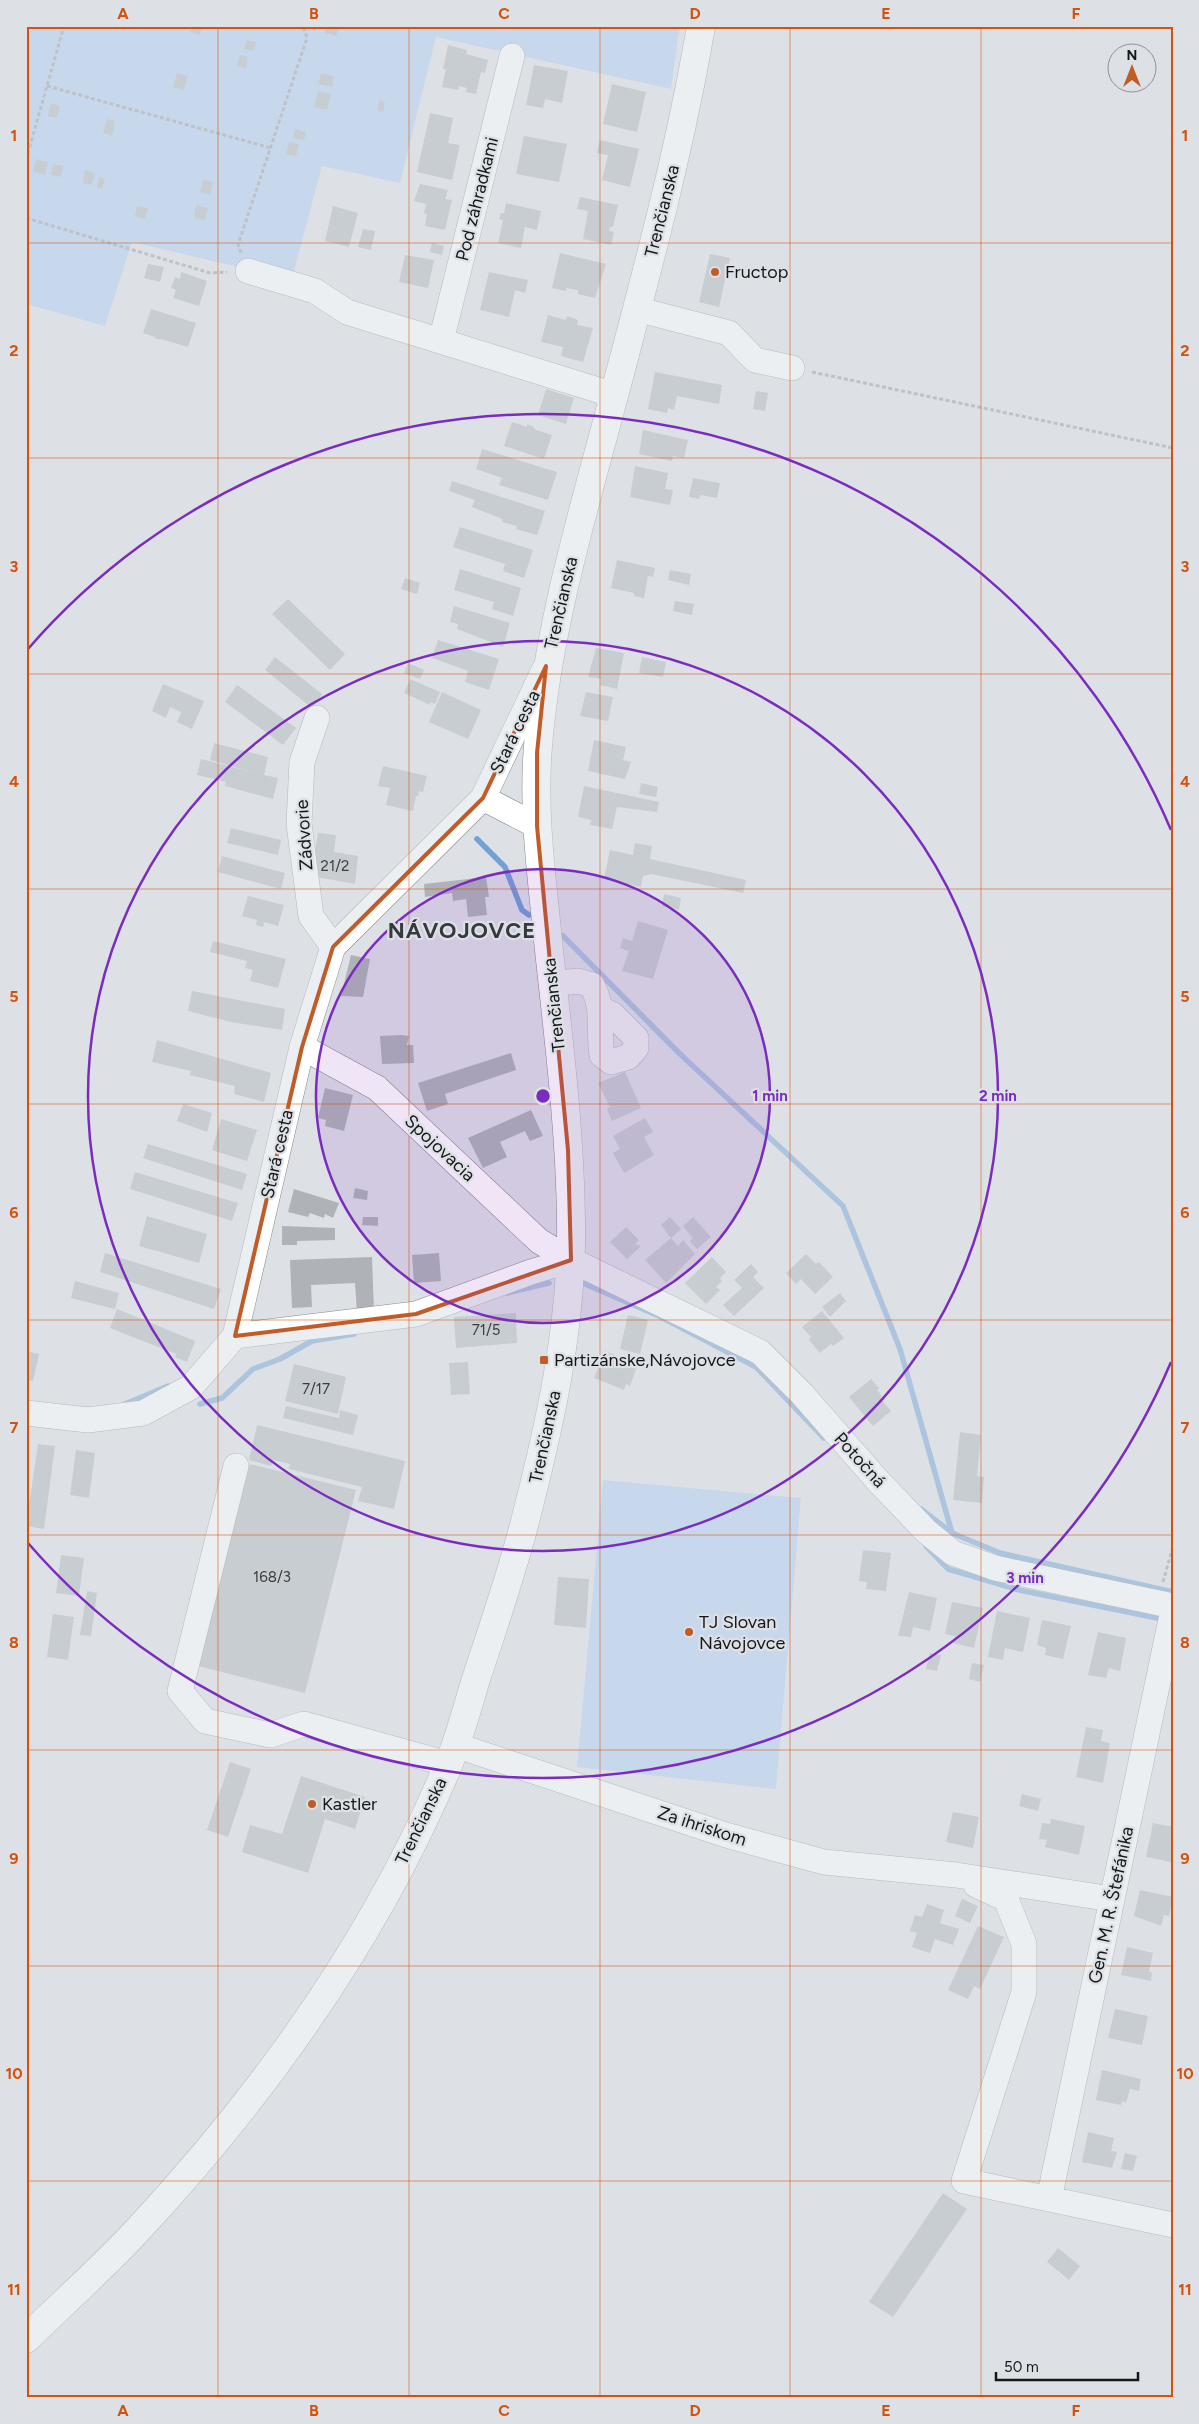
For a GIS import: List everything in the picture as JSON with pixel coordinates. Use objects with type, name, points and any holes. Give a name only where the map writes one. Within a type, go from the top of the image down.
[{"type":"main road","name":"Trenčianska","points":[[26,2339],[131,2237],[203,2157],[271,2071],[346,1961],[408,1852],[452,1754],[514,1565],[542,1458],[560,1363],[571,1260],[568,1150],[536,826],[537,754],[546,666],[580,514],[614,395],[682,131],[701,26]]},
{"type":"street","name":"Pod záhradkami","points":[[441,341],[512,56]]},
{"type":"street","points":[[248,271],[315,291],[347,312],[614,395]]},
{"type":"street","points":[[636,308],[729,333],[755,360],[792,368]]},
{"type":"street","name":"Stará cesta","points":[[26,1413],[88,1420],[143,1413],[191,1387],[235,1336],[302,1047],[333,947],[483,798],[546,666]]},
{"type":"street","name":"Zádvorie","points":[[317,718],[302,762],[299,824],[311,916],[333,947]]},
{"type":"street","points":[[483,798],[536,826]]},
{"type":"street","points":[[552,984],[578,981],[592,986],[601,1008]]},
{"type":"street","name":"Spojovacia","points":[[302,1047],[377,1088],[539,1241],[571,1260]]},
{"type":"street","points":[[235,1336],[416,1314],[531,1272],[571,1260]]},
{"type":"street","name":"Potočná","points":[[571,1260],[760,1352],[802,1394],[879,1482],[926,1531],[953,1553],[995,1568],[1173,1606]]},
{"type":"street","name":"Za ihriskom","points":[[236,1466],[180,1692],[205,1722],[270,1735],[304,1724],[452,1754],[824,1862],[956,1875],[1112,1899]]},
{"type":"street","name":"Gen. M. R. Štefánika","points":[[1049,2199],[1173,1610]]},
{"type":"street","points":[[956,1875],[1006,1899],[1024,1944],[1024,1992],[964,2181],[1173,2225]]},
{"type":"path","points":[[26,160],[64,26]]},
{"type":"path","points":[[26,218],[210,273],[248,271],[238,245],[308,38],[303,26]]},
{"type":"path","points":[[47,86],[271,148]]},
{"type":"path","points":[[792,368],[1173,448]]},
{"type":"path","points":[[1165,1577],[1173,1546]]},
{"type":"highlighted area","points":[[546,666],[537,753],[537,826],[568,1150],[571,1260],[416,1314],[235,1336],[302,1047],[333,947],[483,798]]},
{"type":"shaded area","points":[[26,26],[680,26],[671,89],[436,37],[400,183],[322,166],[293,275],[225,264],[132,242],[105,326],[26,304]]},
{"type":"shaded area","name":"TJ Slovan Návojovce","points":[[603,1480],[801,1498],[776,1789],[577,1767]]},
{"type":"building","points":[[192,26],[202,26],[200,35],[190,32]]},
{"type":"building","points":[[327,26],[339,26],[337,36],[325,33]]},
{"type":"building","points":[[247,40],[256,42],[254,51],[244,49]]},
{"type":"building","points":[[448,45],[467,50],[466,54],[488,60],[485,73],[481,72],[476,94],[466,92],[467,88],[459,86],[458,90],[442,87],[446,69],[443,69]]},
{"type":"building","points":[[240,55],[248,57],[246,68],[237,66]]},
{"type":"building","points":[[534,65],[568,71],[562,103],[545,99],[543,108],[526,105]]},
{"type":"building","points":[[177,73],[188,76],[184,90],[173,87]]},
{"type":"building","points":[[321,73],[334,76],[332,87],[318,84]]},
{"type":"building","points":[[612,84],[646,92],[637,132],[603,124]]},
{"type":"building","points":[[318,91],[331,94],[327,110],[314,107]]},
{"type":"building","points":[[379,100],[385,102],[383,112],[377,111]]},
{"type":"building","points":[[51,103],[60,106],[57,118],[48,116]]},
{"type":"building","points":[[430,113],[453,118],[448,143],[460,145],[452,180],[417,172]]},
{"type":"building","points":[[107,119],[115,121],[112,136],[103,133]]},
{"type":"building","points":[[295,129],[306,132],[304,140],[293,138]]},
{"type":"building","points":[[524,136],[567,144],[559,182],[516,174]]},
{"type":"building","points":[[600,140],[639,149],[630,187],[602,180],[608,155],[597,153]]},
{"type":"building","points":[[289,142],[299,144],[296,156],[286,154]]},
{"type":"building","points":[[36,159],[48,162],[45,175],[33,172]]},
{"type":"building","points":[[53,164],[63,166],[61,177],[51,175]]},
{"type":"building","points":[[85,170],[95,173],[92,185],[83,183]]},
{"type":"building","points":[[99,177],[105,179],[102,189],[97,188]]},
{"type":"building","points":[[203,180],[213,182],[210,195],[200,192]]},
{"type":"building","points":[[420,184],[448,190],[445,199],[452,200],[445,230],[425,226],[427,214],[424,213],[426,204],[414,201]]},
{"type":"building","points":[[580,197],[618,205],[613,227],[610,227],[609,231],[614,232],[611,245],[583,239],[588,211],[577,209]]},
{"type":"building","points":[[506,203],[541,211],[537,230],[525,227],[521,248],[498,243],[503,220],[499,219],[501,213],[504,213]]},
{"type":"building","points":[[196,205],[208,208],[205,220],[194,218]]},
{"type":"building","points":[[137,206],[148,208],[145,219],[135,216]]},
{"type":"building","points":[[333,206],[358,213],[349,247],[325,241]]},
{"type":"building","points":[[363,229],[375,231],[371,250],[358,247]]},
{"type":"building","points":[[432,243],[444,246],[442,255],[430,252]]},
{"type":"building","points":[[560,253],[606,264],[595,298],[578,294],[578,290],[566,288],[566,291],[552,288]]},
{"type":"building","points":[[710,254],[730,258],[719,307],[699,302]]},
{"type":"building","points":[[405,255],[434,260],[428,288],[399,282]]},
{"type":"building","points":[[148,264],[164,267],[160,282],[144,278]]},
{"type":"building","points":[[181,272],[207,281],[199,306],[173,298],[176,290],[171,288],[175,277],[180,279]]},
{"type":"building","points":[[489,272],[528,280],[525,293],[515,290],[509,317],[480,310]]},
{"type":"building","points":[[151,309],[196,323],[188,347],[156,339],[143,333]]},
{"type":"building","points":[[548,315],[566,320],[567,316],[578,320],[577,325],[593,328],[583,362],[561,356],[563,347],[541,342]]},
{"type":"building","points":[[655,372],[722,385],[719,404],[677,396],[674,410],[668,408],[667,413],[648,409]]},
{"type":"building","points":[[546,389],[574,398],[566,424],[538,415]]},
{"type":"building","points":[[756,391],[768,393],[765,411],[753,409]]},
{"type":"building","points":[[512,422],[527,427],[527,424],[534,427],[534,429],[552,435],[544,459],[504,446]]},
{"type":"building","points":[[643,430],[688,440],[684,458],[673,456],[672,461],[639,454]]},
{"type":"building","points":[[482,449],[557,472],[548,500],[499,485],[502,478],[476,469]]},
{"type":"building","points":[[635,466],[668,473],[665,489],[673,490],[670,505],[630,497]]},
{"type":"building","points":[[693,478],[720,483],[717,498],[700,495],[699,499],[689,497]]},
{"type":"building","points":[[452,481],[545,511],[537,535],[516,529],[517,526],[502,522],[502,519],[472,507],[475,500],[449,491]]},
{"type":"building","points":[[460,527],[533,550],[524,578],[503,571],[505,564],[453,547]]},
{"type":"building","points":[[617,560],[655,568],[653,577],[648,576],[644,598],[634,596],[634,593],[611,588]]},
{"type":"building","points":[[460,569],[521,588],[513,616],[492,609],[494,602],[454,590]]},
{"type":"building","points":[[670,570],[691,574],[689,585],[668,580]]},
{"type":"building","points":[[405,578],[420,583],[417,594],[401,589]]},
{"type":"building","points":[[288,599],[345,654],[330,670],[272,614]]},
{"type":"building","points":[[675,601],[694,604],[692,615],[673,611]]},
{"type":"building","points":[[454,606],[510,623],[503,647],[457,629],[458,624],[450,622]]},
{"type":"building","points":[[438,640],[499,659],[489,690],[465,682],[468,671],[432,658]]},
{"type":"building","points":[[596,648],[624,653],[617,689],[600,685],[601,679],[588,677]]},
{"type":"building","points":[[275,657],[322,694],[312,708],[265,670]]},
{"type":"building","points":[[642,657],[666,662],[663,677],[639,673]]},
{"type":"building","points":[[408,663],[424,670],[420,679],[404,673]]},
{"type":"building","points":[[410,679],[440,692],[435,704],[431,702],[430,705],[404,693]]},
{"type":"building","points":[[163,684],[204,701],[192,729],[177,722],[181,712],[170,707],[166,718],[152,711]]},
{"type":"building","points":[[237,685],[296,728],[283,745],[225,702]]},
{"type":"building","points":[[442,692],[481,710],[468,739],[429,722]]},
{"type":"building","points":[[586,692],[613,697],[608,721],[580,716]]},
{"type":"building","points":[[594,740],[626,747],[623,760],[631,762],[625,779],[588,771]]},
{"type":"building","points":[[214,743],[268,757],[264,775],[278,778],[273,799],[225,786],[226,782],[197,775],[201,759],[260,774],[210,760]]},
{"type":"building","points":[[383,766],[427,776],[423,792],[419,791],[418,796],[416,796],[413,811],[386,805],[390,788],[378,786]]},
{"type":"building","points":[[641,783],[658,787],[656,797],[639,794]]},
{"type":"building","points":[[584,786],[659,802],[657,812],[617,807],[612,829],[590,825],[591,820],[578,817]]},
{"type":"building","points":[[231,828],[281,840],[278,855],[227,843]]},
{"type":"building","points":[[318,833],[336,835],[334,852],[358,856],[355,884],[311,876]]},
{"type":"building","points":[[635,843],[652,846],[650,859],[746,880],[743,893],[651,874],[643,876],[641,887],[604,879],[610,850],[633,855]]},
{"type":"building","points":[[222,856],[285,873],[281,889],[218,872]]},
{"type":"building","points":[[486,877],[489,897],[485,897],[487,915],[468,917],[466,899],[453,901],[452,893],[425,897],[424,884]]},
{"type":"building","points":[[664,894],[681,898],[679,910],[662,906]]},
{"type":"building","points":[[248,896],[284,905],[278,926],[264,922],[263,927],[256,925],[257,920],[242,916]]},
{"type":"building","points":[[638,921],[668,930],[653,979],[622,971],[629,951],[620,948],[623,938],[632,941]]},
{"type":"building","points":[[213,941],[286,959],[278,988],[250,981],[253,970],[245,968],[247,961],[210,952]]},
{"type":"building","points":[[351,955],[370,959],[363,997],[341,996]]},
{"type":"building","points":[[192,991],[285,1009],[282,1030],[231,1022],[188,1011]]},
{"type":"building","points":[[380,1036],[409,1036],[407,1045],[413,1045],[414,1063],[382,1064]]},
{"type":"building","points":[[157,1040],[271,1073],[264,1102],[234,1094],[235,1086],[190,1075],[191,1071],[152,1062]]},
{"type":"building","points":[[511,1053],[516,1070],[445,1094],[448,1104],[427,1111],[418,1083]]},
{"type":"building","points":[[625,1072],[641,1108],[612,1121],[607,1109],[610,1107],[598,1083]]},
{"type":"building","points":[[325,1088],[353,1095],[344,1131],[325,1126],[326,1120],[318,1118]]},
{"type":"building","points":[[183,1104],[212,1113],[207,1132],[177,1121]]},
{"type":"building","points":[[531,1110],[543,1136],[530,1141],[525,1131],[500,1142],[507,1157],[483,1168],[468,1138]]},
{"type":"building","points":[[645,1118],[653,1132],[644,1137],[654,1155],[624,1173],[613,1153],[620,1149],[613,1136]]},
{"type":"building","points":[[221,1119],[257,1130],[247,1161],[212,1150]]},
{"type":"building","points":[[148,1144],[247,1174],[242,1190],[143,1158]]},
{"type":"building","points":[[135,1172],[238,1203],[232,1221],[130,1189]]},
{"type":"building","points":[[355,1188],[368,1191],[367,1200],[353,1198]]},
{"type":"building","points":[[294,1189],[339,1203],[333,1218],[325,1214],[324,1218],[310,1213],[308,1217],[288,1212]]},
{"type":"building","points":[[147,1216],[207,1234],[199,1263],[139,1246]]},
{"type":"building","points":[[363,1217],[378,1217],[378,1226],[362,1225]]},
{"type":"building","points":[[670,1217],[681,1229],[671,1238],[661,1225]]},
{"type":"building","points":[[693,1217],[711,1237],[697,1249],[690,1241],[693,1238],[683,1226]]},
{"type":"building","points":[[282,1226],[335,1228],[335,1240],[297,1241],[297,1245],[282,1245]]},
{"type":"building","points":[[626,1227],[639,1240],[635,1244],[641,1246],[627,1259],[610,1242]]},
{"type":"building","points":[[671,1238],[678,1246],[683,1240],[695,1254],[666,1283],[645,1260]]},
{"type":"building","points":[[105,1253],[221,1289],[214,1309],[100,1272]]},
{"type":"building","points":[[439,1253],[441,1281],[414,1283],[412,1255]]},
{"type":"building","points":[[806,1254],[816,1264],[819,1262],[833,1277],[815,1294],[801,1279],[796,1284],[786,1273]]},
{"type":"building","points":[[372,1257],[374,1312],[357,1313],[355,1283],[311,1285],[312,1307],[292,1308],[290,1260]]},
{"type":"building","points":[[712,1257],[726,1272],[720,1278],[722,1281],[716,1287],[720,1290],[706,1304],[685,1283]]},
{"type":"building","points":[[751,1264],[758,1272],[753,1277],[764,1288],[734,1316],[723,1305],[742,1288],[734,1280]]},
{"type":"building","points":[[75,1281],[119,1293],[115,1309],[71,1298]]},
{"type":"building","points":[[840,1293],[846,1301],[830,1317],[822,1307]]},
{"type":"building","points":[[117,1309],[195,1341],[187,1362],[175,1357],[176,1354],[110,1328]]},
{"type":"building","points":[[822,1311],[844,1338],[833,1346],[831,1344],[820,1353],[809,1340],[811,1337],[802,1327]]},
{"type":"building","points":[[516,1313],[517,1343],[456,1348],[454,1317]]},
{"type":"building","points":[[628,1315],[648,1320],[640,1354],[620,1349]]},
{"type":"building","points":[[26,1351],[39,1354],[33,1381],[26,1380]]},
{"type":"building","points":[[605,1351],[638,1364],[630,1386],[626,1384],[624,1390],[594,1378]]},
{"type":"building","points":[[468,1362],[470,1394],[451,1395],[449,1363]]},
{"type":"building","points":[[294,1364],[346,1377],[338,1414],[285,1401]]},
{"type":"building","points":[[871,1379],[879,1388],[877,1390],[882,1396],[880,1398],[891,1411],[873,1426],[849,1397]]},
{"type":"building","points":[[286,1406],[339,1418],[340,1410],[358,1415],[353,1435],[283,1418]]},
{"type":"building","points":[[257,1425],[405,1461],[394,1509],[358,1501],[362,1487],[289,1469],[290,1464],[273,1460],[271,1466],[249,1460]]},
{"type":"building","points":[[960,1432],[981,1435],[977,1476],[984,1477],[982,1503],[953,1500]]},
{"type":"building","points":[[38,1444],[55,1446],[44,1529],[26,1526]]},
{"type":"building","points":[[76,1450],[95,1453],[89,1498],[70,1495]]},
{"type":"building","points":[[250,1464],[356,1490],[305,1693],[198,1666]]},
{"type":"building","points":[[863,1550],[891,1553],[886,1591],[866,1589],[867,1582],[859,1581]]},
{"type":"building","points":[[61,1555],[84,1558],[79,1596],[56,1593]]},
{"type":"building","points":[[558,1577],[589,1579],[586,1628],[554,1625]]},
{"type":"building","points":[[87,1591],[97,1593],[91,1636],[80,1635]]},
{"type":"building","points":[[909,1592],[937,1598],[930,1631],[913,1627],[911,1637],[898,1636]]},
{"type":"building","points":[[952,1602],[983,1608],[974,1648],[953,1643],[955,1636],[945,1634]]},
{"type":"building","points":[[997,1611],[1030,1618],[1023,1652],[1005,1648],[1003,1660],[988,1657]]},
{"type":"building","points":[[53,1614],[74,1617],[68,1660],[47,1657]]},
{"type":"building","points":[[1042,1620],[1071,1626],[1063,1659],[1045,1655],[1046,1648],[1037,1645]]},
{"type":"building","points":[[1098,1632],[1126,1638],[1120,1671],[1109,1668],[1106,1678],[1088,1675]]},
{"type":"building","points":[[930,1653],[941,1655],[937,1671],[926,1669]]},
{"type":"building","points":[[972,1663],[984,1665],[980,1682],[969,1679]]},
{"type":"building","points":[[1086,1727],[1103,1730],[1101,1741],[1110,1743],[1103,1783],[1076,1777]]},
{"type":"building","points":[[230,1762],[251,1769],[228,1837],[207,1830]]},
{"type":"building","points":[[301,1776],[365,1797],[355,1829],[325,1819],[308,1873],[242,1852],[250,1825],[282,1834]]},
{"type":"building","points":[[1022,1794],[1041,1799],[1038,1811],[1019,1806]]},
{"type":"building","points":[[953,1812],[979,1817],[973,1848],[946,1842]]},
{"type":"building","points":[[1051,1819],[1085,1826],[1079,1855],[1045,1847],[1047,1840],[1039,1839],[1042,1823],[1050,1824]]},
{"type":"building","points":[[1153,1823],[1173,1827],[1173,1860],[1171,1862],[1146,1857]]},
{"type":"building","points":[[1140,1890],[1173,1897],[1169,1916],[1164,1915],[1161,1926],[1134,1916]]},
{"type":"building","points":[[962,1899],[978,1906],[970,1923],[955,1916]]},
{"type":"building","points":[[927,1904],[944,1910],[940,1923],[959,1929],[953,1945],[935,1939],[930,1953],[912,1947],[917,1933],[910,1931],[915,1915],[922,1917]]},
{"type":"building","points":[[978,1926],[1004,1937],[980,1989],[974,1986],[968,1999],[948,1990]]},
{"type":"building","points":[[1127,1947],[1153,1953],[1149,1972],[1152,1972],[1151,1981],[1121,1975]]},
{"type":"building","points":[[1115,2009],[1148,2016],[1142,2045],[1108,2038]]},
{"type":"building","points":[[1102,2070],[1141,2079],[1139,2091],[1130,2089],[1126,2103],[1122,2101],[1121,2105],[1096,2100]]},
{"type":"building","points":[[1088,2132],[1114,2138],[1111,2151],[1117,2152],[1112,2168],[1082,2162]]},
{"type":"building","points":[[1125,2153],[1137,2156],[1133,2171],[1121,2169]]},
{"type":"building","points":[[943,2193],[967,2209],[893,2317],[869,2302]]},
{"type":"building","points":[[1058,2248],[1080,2266],[1069,2280],[1047,2262]]},
{"type":"waterway","points":[[477,839],[505,867],[522,910],[529,915]]},
{"type":"waterway","points":[[563,936],[680,1054],[843,1206],[900,1349],[952,1533]]},
{"type":"waterway","points":[[507,1293],[549,1283]]},
{"type":"waterway","points":[[585,1284],[659,1316],[756,1367],[824,1438]]},
{"type":"waterway","points":[[200,1404],[222,1398],[253,1369],[280,1359],[312,1341],[354,1334]]},
{"type":"waterway","points":[[125,1404],[168,1386]]},
{"type":"waterway","points":[[921,1509],[952,1533],[1000,1553],[1173,1592]]},
{"type":"waterway","points":[[926,1546],[948,1569],[1019,1590],[1162,1619]]},
{"type":"place","name":"Fructop","points":[[715,272]]},
{"type":"place","name":"Partizánske,Návojovce","points":[[544,1360]]},
{"type":"place","name":"TJ Slovan Návojovce","points":[[689,1632]]},
{"type":"place","name":"Kastler","points":[[312,1804]]},
{"type":"district","name":"NÁVOJOVCE","points":[[462,930]]}]
